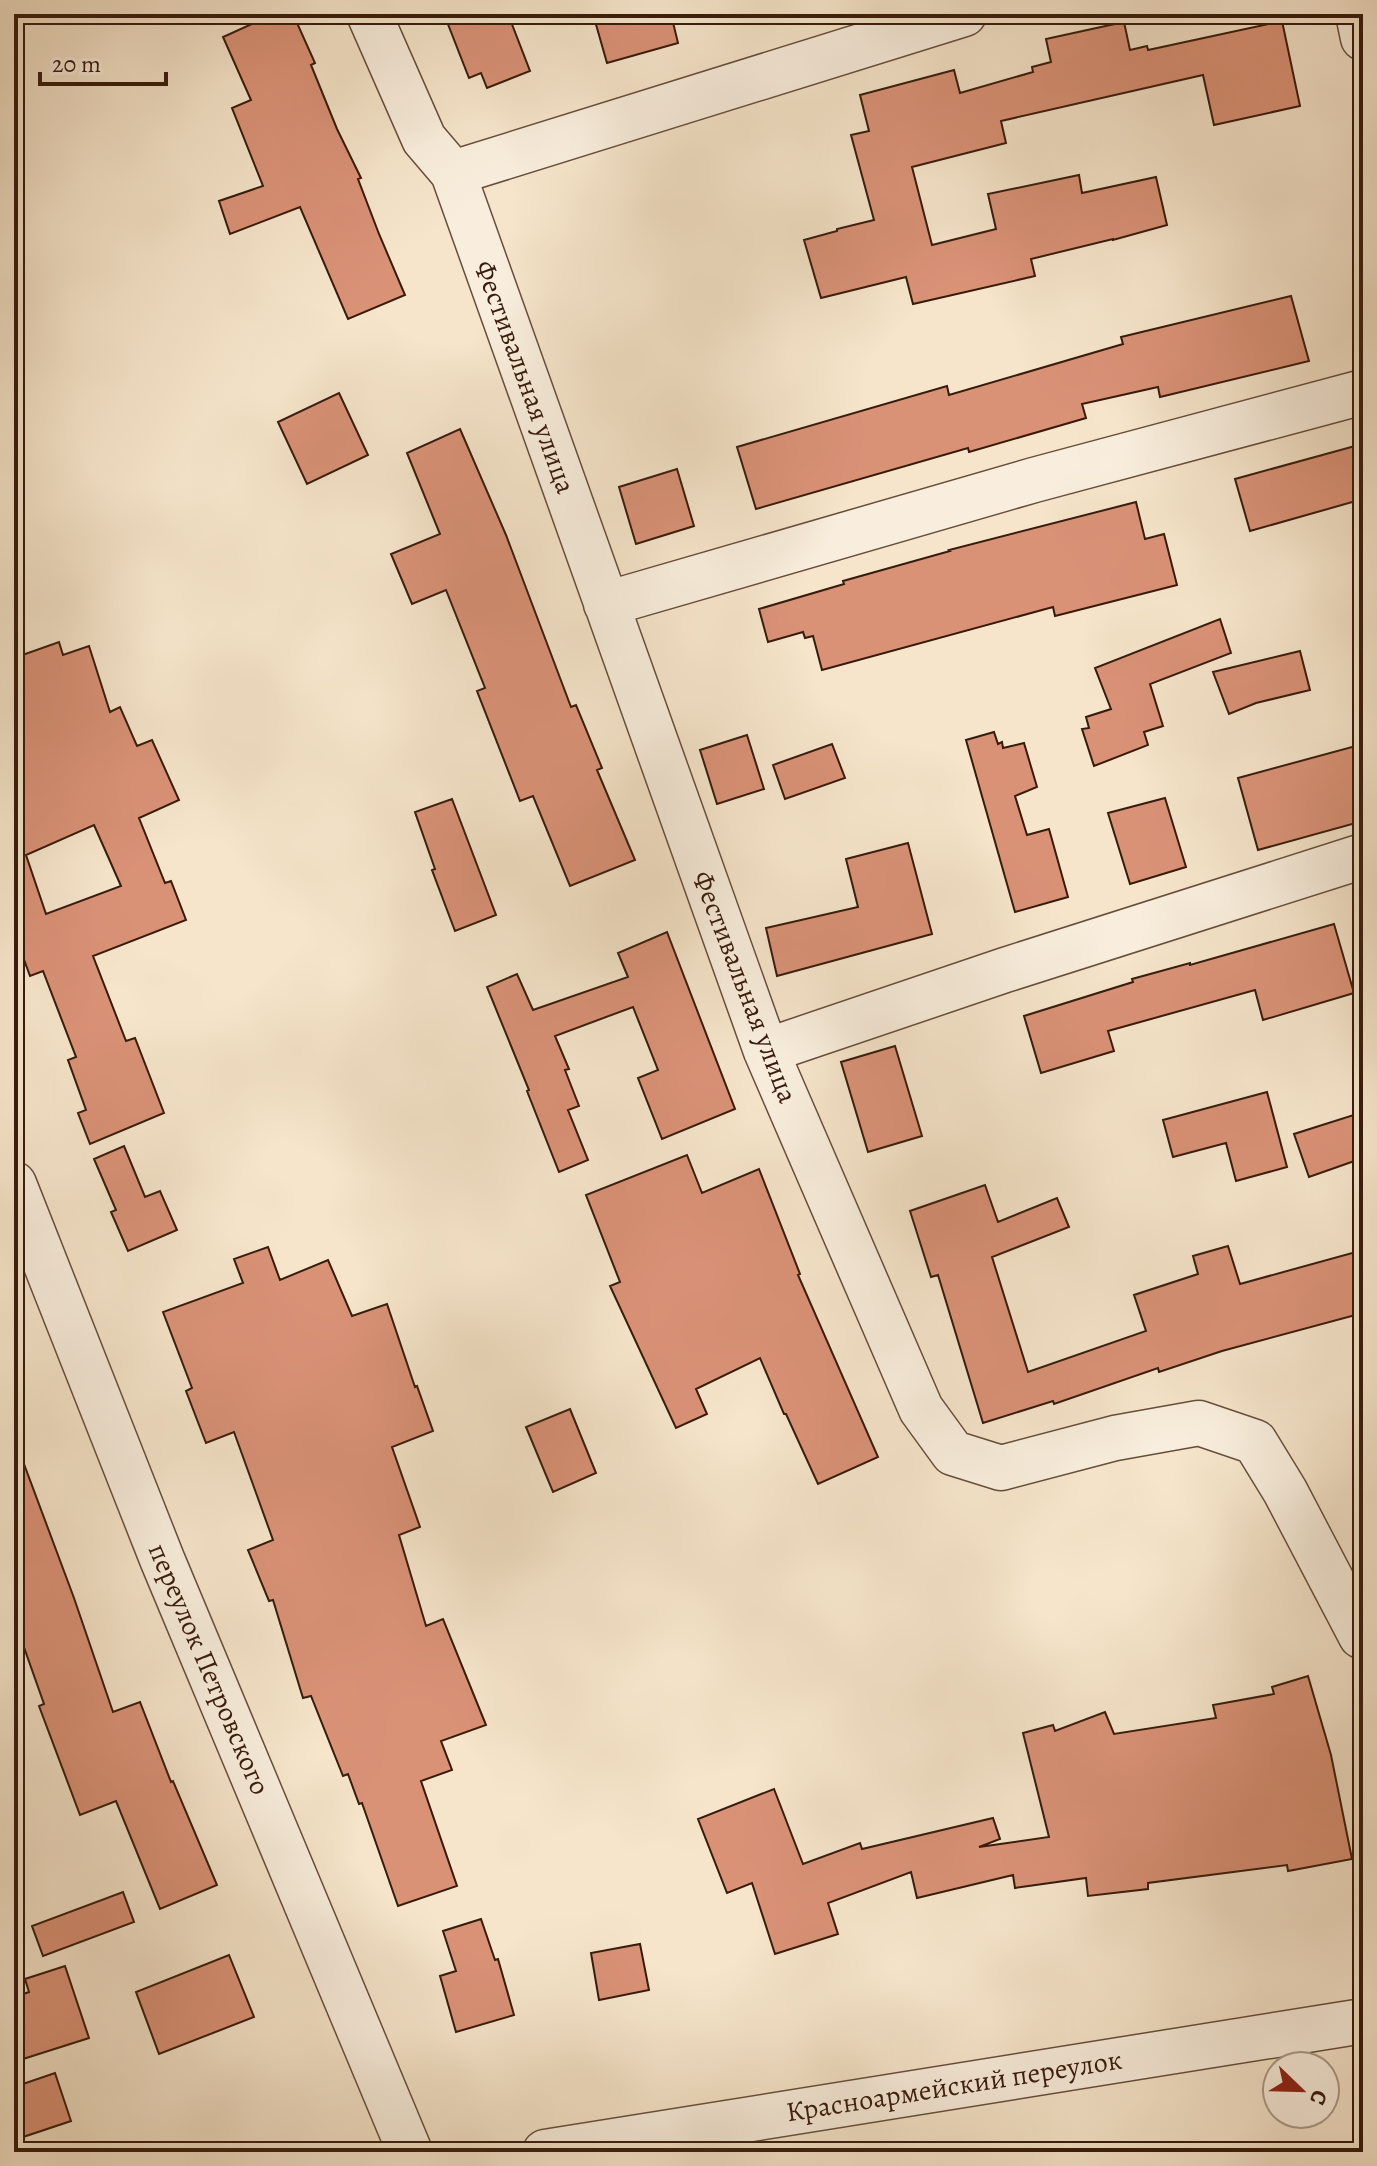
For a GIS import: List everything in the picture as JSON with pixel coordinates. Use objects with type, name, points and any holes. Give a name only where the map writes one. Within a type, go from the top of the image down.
[{"type":"street","name":"Фестивальная улица","points":[[369,14],[424,139],[453,173],[766,1051],[921,1409],[953,1453],[1001,1468],[1115,1438],[1199,1423],[1255,1442],[1285,1491],[1362,1638]]},
{"type":"street","points":[[453,173],[964,14]]},
{"type":"street","points":[[1358,14],[1363,38]]},
{"type":"street","points":[[606,604],[1034,480],[1363,392]]},
{"type":"street","points":[[766,1051],[1005,970],[1363,856]]},
{"type":"street","name":"переулок Петровского","points":[[14,1184],[162,1559],[410,2152]]},
{"type":"street","name":"Красноармейский переулок","points":[[545,2152],[1363,2021]]},
{"type":"building","points":[[274,14],[293,14],[315,63],[311,65],[337,129],[361,178],[358,179],[405,295],[348,319],[300,207],[230,234],[219,201],[263,186],[232,108],[251,100],[223,37]]},
{"type":"building","points":[[444,14],[508,14],[530,71],[487,88],[481,73],[469,78]]},
{"type":"building","points":[[593,14],[671,14],[678,43],[607,63]]},
{"type":"building","points":[[1282,21],[1300,106],[1214,125],[1203,75],[1001,121],[1006,143],[912,167],[932,245],[996,229],[988,194],[1079,175],[1082,193],[1156,177],[1167,225],[1031,259],[1035,276],[913,304],[906,277],[821,298],[804,240],[874,220],[851,135],[869,131],[860,95],[954,70],[960,93],[1033,72],[1032,67],[1051,62],[1046,39],[1124,22],[1130,50],[1147,46],[1148,50]]},
{"type":"building","points":[[1291,296],[1309,361],[1160,397],[1158,387],[1082,404],[1086,418],[969,452],[968,448],[756,509],[737,447],[947,386],[949,395],[1123,344],[1121,337]]},
{"type":"building","points":[[339,393],[368,455],[307,484],[278,422]]},
{"type":"building","points":[[460,429],[506,535],[571,707],[576,705],[602,768],[597,770],[635,860],[570,886],[533,796],[520,801],[477,691],[485,688],[446,590],[412,604],[391,554],[440,534],[407,453]]},
{"type":"building","points":[[1355,446],[1363,472],[1363,499],[1250,531],[1235,479]]},
{"type":"building","points":[[677,469],[694,526],[636,544],[619,487]]},
{"type":"building","points":[[1136,502],[1145,539],[1164,534],[1177,585],[1055,616],[1053,607],[822,670],[813,636],[805,638],[803,632],[768,642],[759,609],[949,550]]},
{"type":"building","points":[[1220,619],[1231,653],[1150,684],[1163,726],[1144,732],[1148,745],[1094,766],[1082,729],[1089,728],[1086,717],[1111,709],[1095,668]]},
{"type":"building","points":[[59,642],[63,655],[89,646],[110,712],[120,707],[137,746],[152,740],[179,800],[139,818],[165,883],[171,881],[186,920],[93,956],[126,1041],[135,1038],[164,1113],[90,1144],[78,1113],[86,1110],[68,1060],[76,1057],[43,971],[30,976],[14,932],[14,658]],"holes":[[[94,825],[121,886],[46,914],[26,855]]]},
{"type":"building","points":[[1300,651],[1310,690],[1256,703],[1229,714],[1213,672]]},
{"type":"building","points":[[994,732],[1003,748],[1024,743],[1037,787],[1015,796],[1027,835],[1049,829],[1068,897],[1015,912],[966,740]]},
{"type":"building","points":[[747,735],[764,789],[717,804],[700,750]]},
{"type":"building","points":[[832,744],[845,778],[785,799],[773,765]]},
{"type":"building","points":[[1363,744],[1363,821],[1258,850],[1238,778]]},
{"type":"building","points":[[1165,798],[1186,867],[1130,884],[1108,813]]},
{"type":"building","points":[[452,799],[496,915],[455,931],[415,812]]},
{"type":"building","points":[[908,843],[932,934],[777,976],[766,928],[858,907],[846,859]]},
{"type":"building","points":[[1334,924],[1354,993],[1263,1020],[1255,990],[1108,1031],[1114,1051],[1041,1073],[1024,1016],[1133,982],[1132,979]]},
{"type":"building","points":[[667,932],[735,1109],[662,1139],[638,1078],[658,1070],[633,1007],[555,1036],[569,1069],[565,1070],[579,1106],[568,1110],[588,1160],[559,1172],[487,987],[517,974],[533,1010],[628,977],[618,953]]},
{"type":"building","points":[[895,1046],[922,1136],[868,1152],[841,1062]]},
{"type":"building","points":[[1267,1092],[1287,1167],[1236,1181],[1226,1143],[1173,1157],[1163,1120]]},
{"type":"building","points":[[1363,1112],[1363,1158],[1309,1177],[1294,1134]]},
{"type":"building","points":[[124,1146],[145,1197],[160,1191],[177,1230],[128,1251],[111,1212],[116,1210],[94,1159]]},
{"type":"building","points":[[687,1155],[702,1193],[759,1169],[798,1275],[878,1457],[818,1484],[760,1358],[696,1389],[707,1414],[676,1428],[610,1286],[620,1282],[586,1195]]},
{"type":"building","points":[[985,1185],[998,1222],[1057,1198],[1069,1227],[992,1257],[1028,1372],[1146,1331],[1134,1295],[1198,1274],[1193,1256],[1228,1246],[1240,1284],[1363,1250],[1363,1313],[1222,1351],[1159,1372],[1158,1368],[1054,1404],[1053,1401],[983,1423],[938,1275],[931,1277],[910,1211]]},
{"type":"building","points":[[268,1247],[280,1280],[328,1260],[352,1316],[387,1304],[433,1431],[392,1447],[420,1527],[399,1535],[426,1626],[443,1619],[486,1725],[441,1741],[452,1770],[421,1781],[457,1886],[398,1906],[362,1803],[359,1804],[348,1774],[343,1776],[311,1696],[303,1698],[273,1600],[269,1601],[248,1550],[273,1540],[234,1432],[206,1443],[186,1391],[192,1388],[163,1312],[243,1283],[234,1259]]},
{"type":"building","points":[[570,1409],[596,1473],[553,1492],[526,1427]]},
{"type":"building","points":[[18,1448],[113,1712],[140,1702],[171,1782],[217,1885],[160,1909],[116,1801],[80,1815],[39,1706],[44,1704],[14,1619],[14,1449]]},
{"type":"building","points":[[1308,1676],[1331,1755],[1352,1859],[1288,1871],[1287,1865],[1148,1883],[1148,1889],[1088,1896],[1086,1878],[1015,1888],[1013,1875],[917,1898],[911,1872],[828,1903],[838,1934],[775,1954],[752,1883],[727,1893],[698,1819],[774,1789],[803,1864],[860,1843],[862,1849],[993,1818],[1000,1839],[979,1847],[1049,1837],[1023,1733],[1053,1725],[1055,1731],[1105,1712],[1114,1734],[1216,1718],[1213,1705],[1274,1694],[1272,1687]]},
{"type":"building","points":[[123,1892],[134,1922],[43,1956],[32,1926]]},
{"type":"building","points":[[481,1919],[495,1960],[498,1959],[514,2015],[456,2032],[440,1976],[456,1971],[443,1931]]},
{"type":"building","points":[[640,1944],[649,1990],[599,2000],[591,1953]]},
{"type":"building","points":[[229,1955],[254,2017],[159,2054],[136,1992]]},
{"type":"building","points":[[65,1966],[89,2038],[20,2060],[14,2043],[14,1997],[29,1992],[25,1979]]},
{"type":"building","points":[[55,2073],[71,2121],[14,2140],[14,2087]]}]
